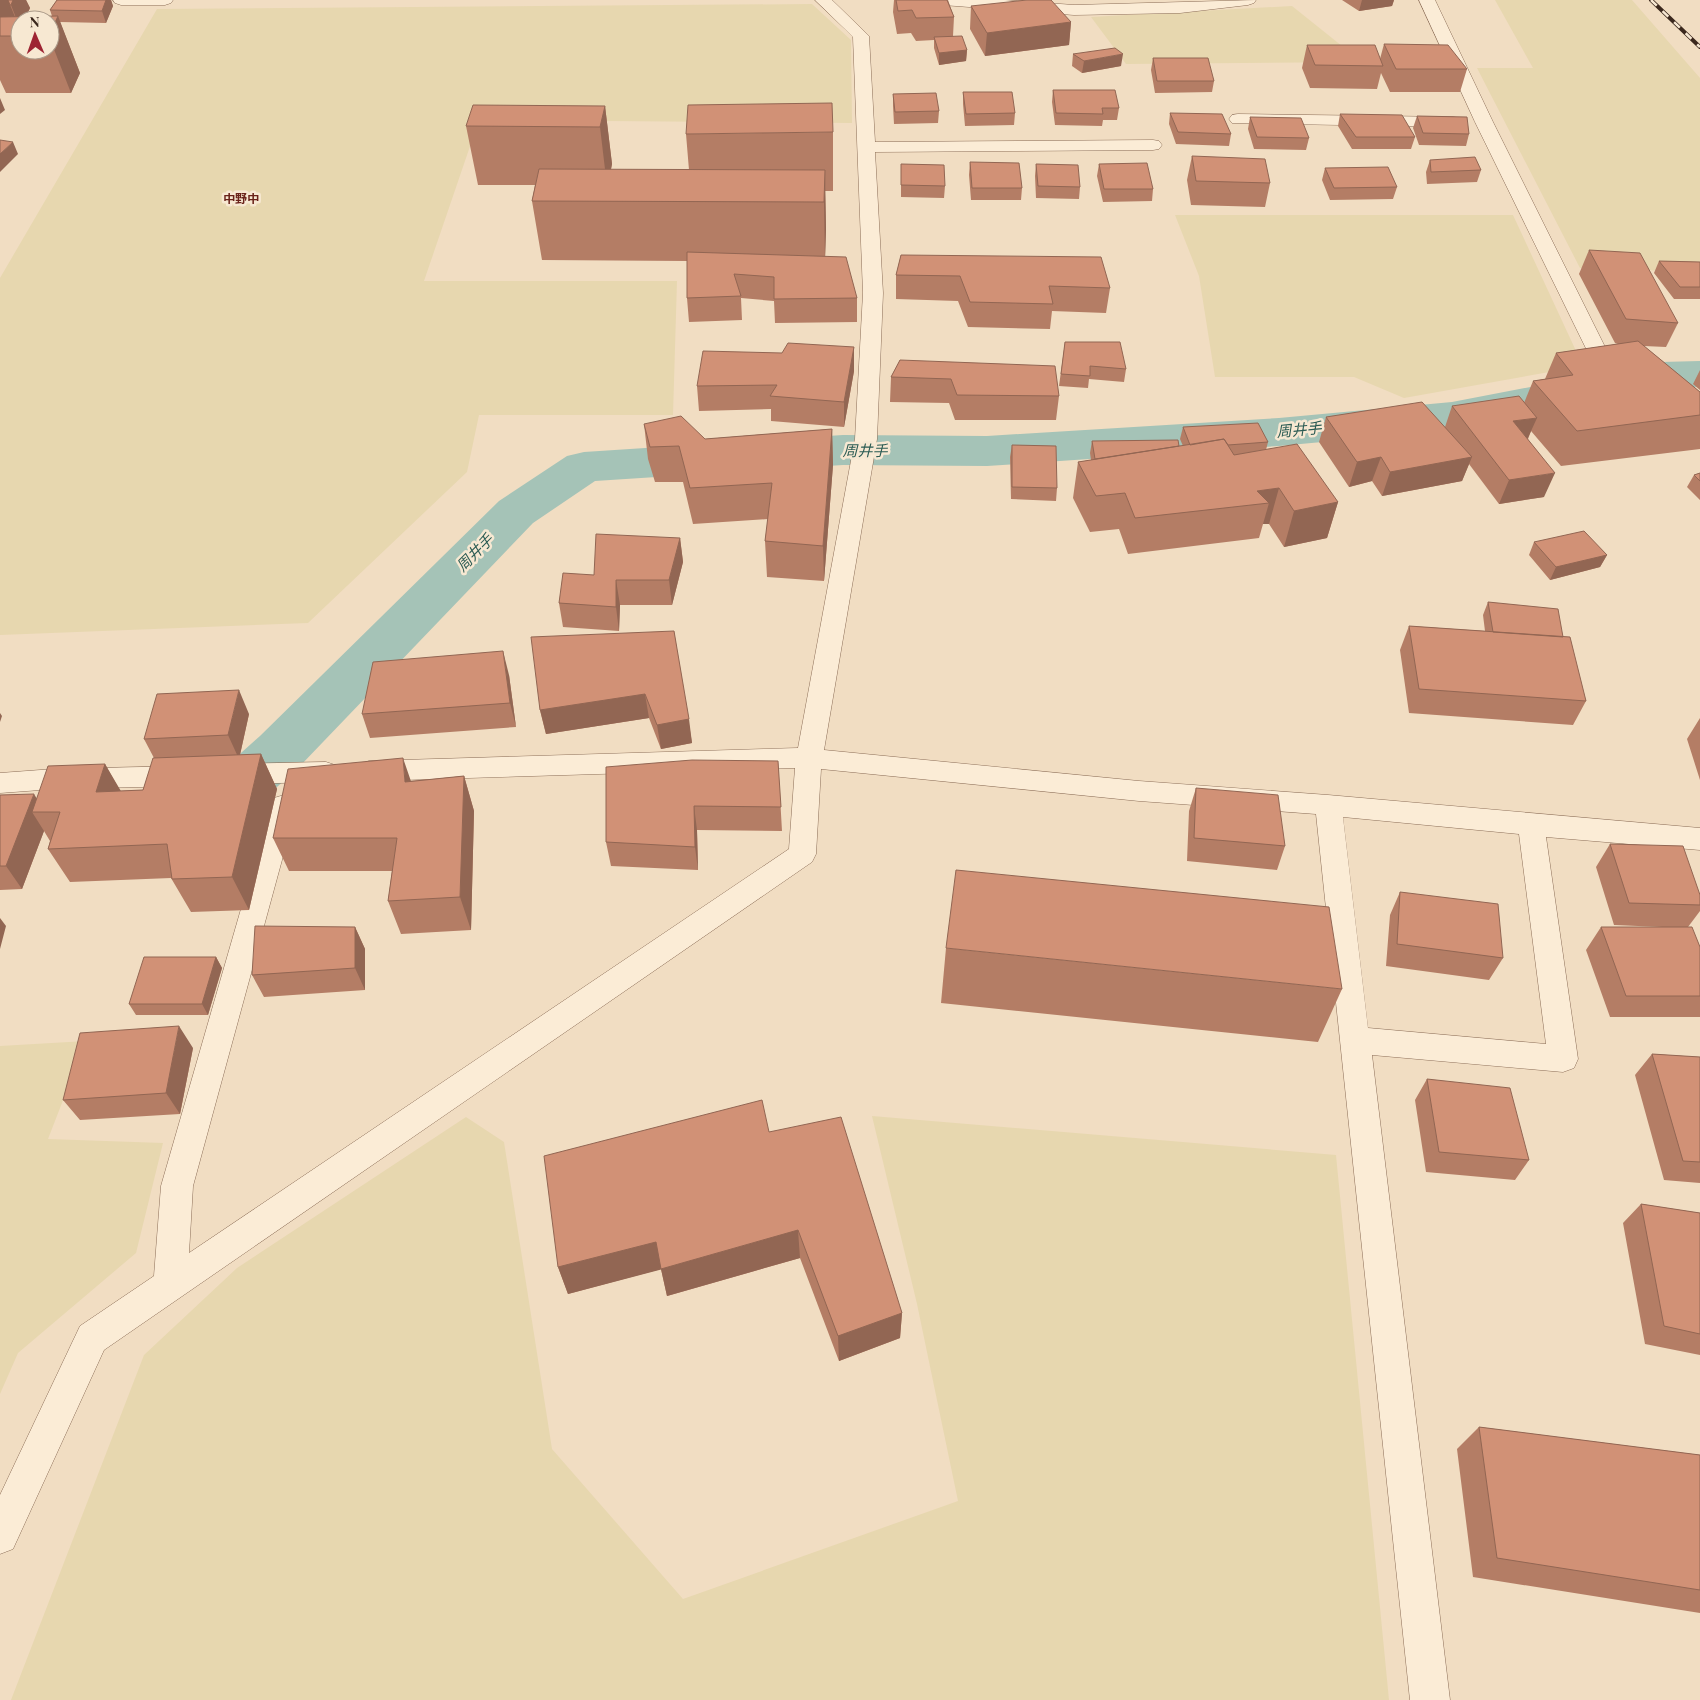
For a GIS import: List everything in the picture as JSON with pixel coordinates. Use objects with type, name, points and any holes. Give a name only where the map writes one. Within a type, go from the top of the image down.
[{"type":"street","points":[[121,0],[165,0]]},
{"type":"street","points":[[0,1536],[92,1338],[802,854],[809,758],[866,439],[873,293],[861,36],[823,0]]},
{"type":"street","points":[[942,0],[1074,10],[1180,8],[1248,0]]},
{"type":"street","points":[[1427,0],[1484,122],[1607,371]]},
{"type":"street","points":[[1238,119],[1484,122]]},
{"type":"street","points":[[866,146],[1153,145]]},
{"type":"street","points":[[0,783],[54,779],[809,758],[1139,791],[1328,804],[1531,826],[1700,839]]},
{"type":"street","points":[[170,1285],[177,1186],[293,773]]},
{"type":"street","points":[[1328,804],[1430,1700]]},
{"type":"street","points":[[1355,1040],[1563,1059],[1531,826]]},
{"type":"shaded area","points":[[1495,0],[1632,0],[1700,78],[1700,272],[1580,268],[1477,68],[1533,68]]},
{"type":"shaded area","points":[[812,4],[851,40],[852,123],[479,120],[424,281],[677,281],[673,415],[479,415],[467,472],[308,623],[0,635],[0,278],[157,9]]},
{"type":"shaded area","points":[[1292,6],[1362,62],[1126,64],[1091,17]]},
{"type":"shaded area","points":[[1175,215],[1513,215],[1583,366],[1404,398],[1354,377],[1215,377],[1199,276]]},
{"type":"shaded area","points":[[86,1041],[48,1139],[163,1143],[136,1253],[18,1353],[0,1394],[0,1046]]},
{"type":"shaded area","points":[[872,1116],[1336,1155],[1389,1700],[11,1700],[144,1355],[237,1268],[466,1117],[504,1142],[552,1449],[683,1599],[958,1501],[917,1304]]},
{"type":"building","points":[[57,0],[106,0],[102,11],[50,10]]},
{"type":"building","points":[[896,0],[947,0],[954,17],[916,18],[912,10],[898,11]]},
{"type":"building","points":[[1027,0],[1051,0],[1071,22],[987,33],[971,6]]},
{"type":"building","points":[[0,17],[10,17],[10,36],[0,36]]},
{"type":"building","points":[[962,36],[967,50],[939,53],[934,37]]},
{"type":"building","points":[[1384,44],[1448,45],[1467,69],[1396,69]]},
{"type":"building","points":[[1307,45],[1375,45],[1383,66],[1315,65]]},
{"type":"building","points":[[1115,48],[1123,54],[1084,61],[1073,54]]},
{"type":"building","points":[[1153,58],[1208,58],[1214,81],[1157,81]]},
{"type":"building","points":[[1053,90],[1115,90],[1119,108],[1102,108],[1103,114],[1056,113]]},
{"type":"building","points":[[963,92],[1012,92],[1015,113],[966,114]]},
{"type":"building","points":[[936,93],[939,111],[895,112],[893,94]]},
{"type":"building","points":[[832,103],[833,132],[686,134],[688,105]]},
{"type":"building","points":[[473,105],[605,106],[600,127],[466,126]]},
{"type":"building","points":[[1170,113],[1222,114],[1231,134],[1178,132]]},
{"type":"building","points":[[1340,114],[1402,115],[1415,137],[1356,137]]},
{"type":"building","points":[[1417,116],[1467,117],[1469,134],[1423,133]]},
{"type":"building","points":[[1250,117],[1301,118],[1309,138],[1257,137]]},
{"type":"building","points":[[0,140],[13,142],[0,154]]},
{"type":"building","points":[[1192,156],[1265,159],[1270,183],[1196,181]]},
{"type":"building","points":[[1475,157],[1481,170],[1431,172],[1430,160]]},
{"type":"building","points":[[970,162],[1019,163],[1022,188],[972,188]]},
{"type":"building","points":[[1147,163],[1153,189],[1104,189],[1099,164]]},
{"type":"building","points":[[901,164],[944,165],[945,186],[901,185]]},
{"type":"building","points":[[1036,164],[1078,165],[1080,187],[1038,186]]},
{"type":"building","points":[[1388,167],[1397,187],[1334,188],[1325,168]]},
{"type":"building","points":[[539,169],[825,170],[824,202],[532,201]]},
{"type":"building","points":[[1589,250],[1640,253],[1678,323],[1626,319]]},
{"type":"building","points":[[687,252],[846,257],[857,298],[774,299],[774,277],[734,274],[741,296],[687,298]]},
{"type":"building","points":[[901,255],[1101,257],[1110,288],[1049,286],[1053,304],[970,302],[960,276],[896,275]]},
{"type":"building","points":[[1659,261],[1700,262],[1700,287],[1680,287]]},
{"type":"building","points":[[1638,341],[1700,392],[1700,415],[1577,431],[1533,381],[1573,375],[1556,353]]},
{"type":"building","points":[[1065,342],[1120,342],[1126,369],[1090,366],[1090,376],[1061,374]]},
{"type":"building","points":[[788,343],[854,347],[844,402],[770,396],[777,385],[697,386],[703,351],[782,353]]},
{"type":"building","points":[[900,360],[1055,366],[1059,396],[957,395],[951,379],[891,377]]},
{"type":"building","points":[[1519,396],[1537,418],[1513,421],[1555,473],[1509,480],[1452,406]]},
{"type":"building","points":[[1422,402],[1472,457],[1390,472],[1381,457],[1357,462],[1326,417]]},
{"type":"building","points":[[681,416],[705,439],[832,429],[823,546],[765,541],[772,483],[690,488],[679,446],[650,447],[644,424]]},
{"type":"building","points":[[1258,423],[1268,442],[1228,445],[1224,439],[1190,445],[1183,427]]},
{"type":"building","points":[[1224,439],[1234,455],[1297,444],[1338,502],[1294,511],[1279,488],[1257,491],[1269,503],[1135,518],[1125,493],[1096,496],[1078,462]]},
{"type":"building","points":[[1178,440],[1179,446],[1095,459],[1092,441]]},
{"type":"building","points":[[1012,445],[1056,446],[1057,488],[1012,487]]},
{"type":"building","points":[[1700,473],[1700,481],[1694,475]]},
{"type":"building","points":[[1584,531],[1607,555],[1556,567],[1534,542]]},
{"type":"building","points":[[596,534],[680,538],[669,580],[616,580],[616,607],[559,603],[563,573],[594,575]]},
{"type":"building","points":[[1488,602],[1558,609],[1563,637],[1493,632]]},
{"type":"building","points":[[1409,626],[1570,637],[1586,701],[1419,689]]},
{"type":"building","points":[[674,631],[689,719],[657,725],[645,694],[540,710],[531,637]]},
{"type":"building","points":[[503,651],[510,703],[362,714],[373,662]]},
{"type":"building","points":[[239,690],[228,735],[144,739],[157,694]]},
{"type":"building","points":[[261,754],[232,877],[172,879],[167,844],[48,849],[60,812],[32,812],[48,766],[105,764],[96,792],[143,790],[153,758]]},
{"type":"building","points":[[403,758],[405,782],[464,776],[460,897],[388,901],[397,838],[273,838],[288,769]]},
{"type":"building","points":[[692,760],[778,761],[781,807],[694,806],[695,847],[606,842],[606,767]]},
{"type":"building","points":[[1196,788],[1278,795],[1285,846],[1194,838]]},
{"type":"building","points":[[34,794],[6,866],[0,866],[0,795]]},
{"type":"building","points":[[1610,844],[1683,846],[1700,895],[1700,905],[1629,903]]},
{"type":"building","points":[[956,870],[1329,907],[1342,989],[946,948]]},
{"type":"building","points":[[1400,892],[1498,904],[1503,958],[1397,944]]},
{"type":"building","points":[[255,926],[355,927],[355,968],[252,975]]},
{"type":"building","points":[[1601,927],[1692,927],[1700,947],[1700,996],[1626,996]]},
{"type":"building","points":[[144,957],[216,957],[202,1004],[129,1004]]},
{"type":"building","points":[[179,1026],[166,1093],[63,1100],[80,1033]]},
{"type":"building","points":[[1652,1054],[1700,1057],[1700,1162],[1683,1161]]},
{"type":"building","points":[[1427,1079],[1510,1088],[1529,1160],[1439,1152]]},
{"type":"building","points":[[762,1100],[769,1132],[841,1117],[902,1313],[838,1336],[798,1230],[661,1269],[656,1242],[558,1267],[544,1156]]},
{"type":"building","points":[[1641,1204],[1700,1213],[1700,1334],[1664,1326]]},
{"type":"building","points":[[1479,1427],[1700,1455],[1700,1590],[1497,1558]]},
{"type":"waterway","name":"周井手","points":[[194,784],[246,782],[280,751],[516,512],[584,467],[843,450],[987,451],[1279,432],[1452,416],[1661,375],[1700,374]]},
{"type":"railway","points":[[1651,0],[1700,47]]},
{"type":"district","name":"中野中","points":[[241,199]]}]
